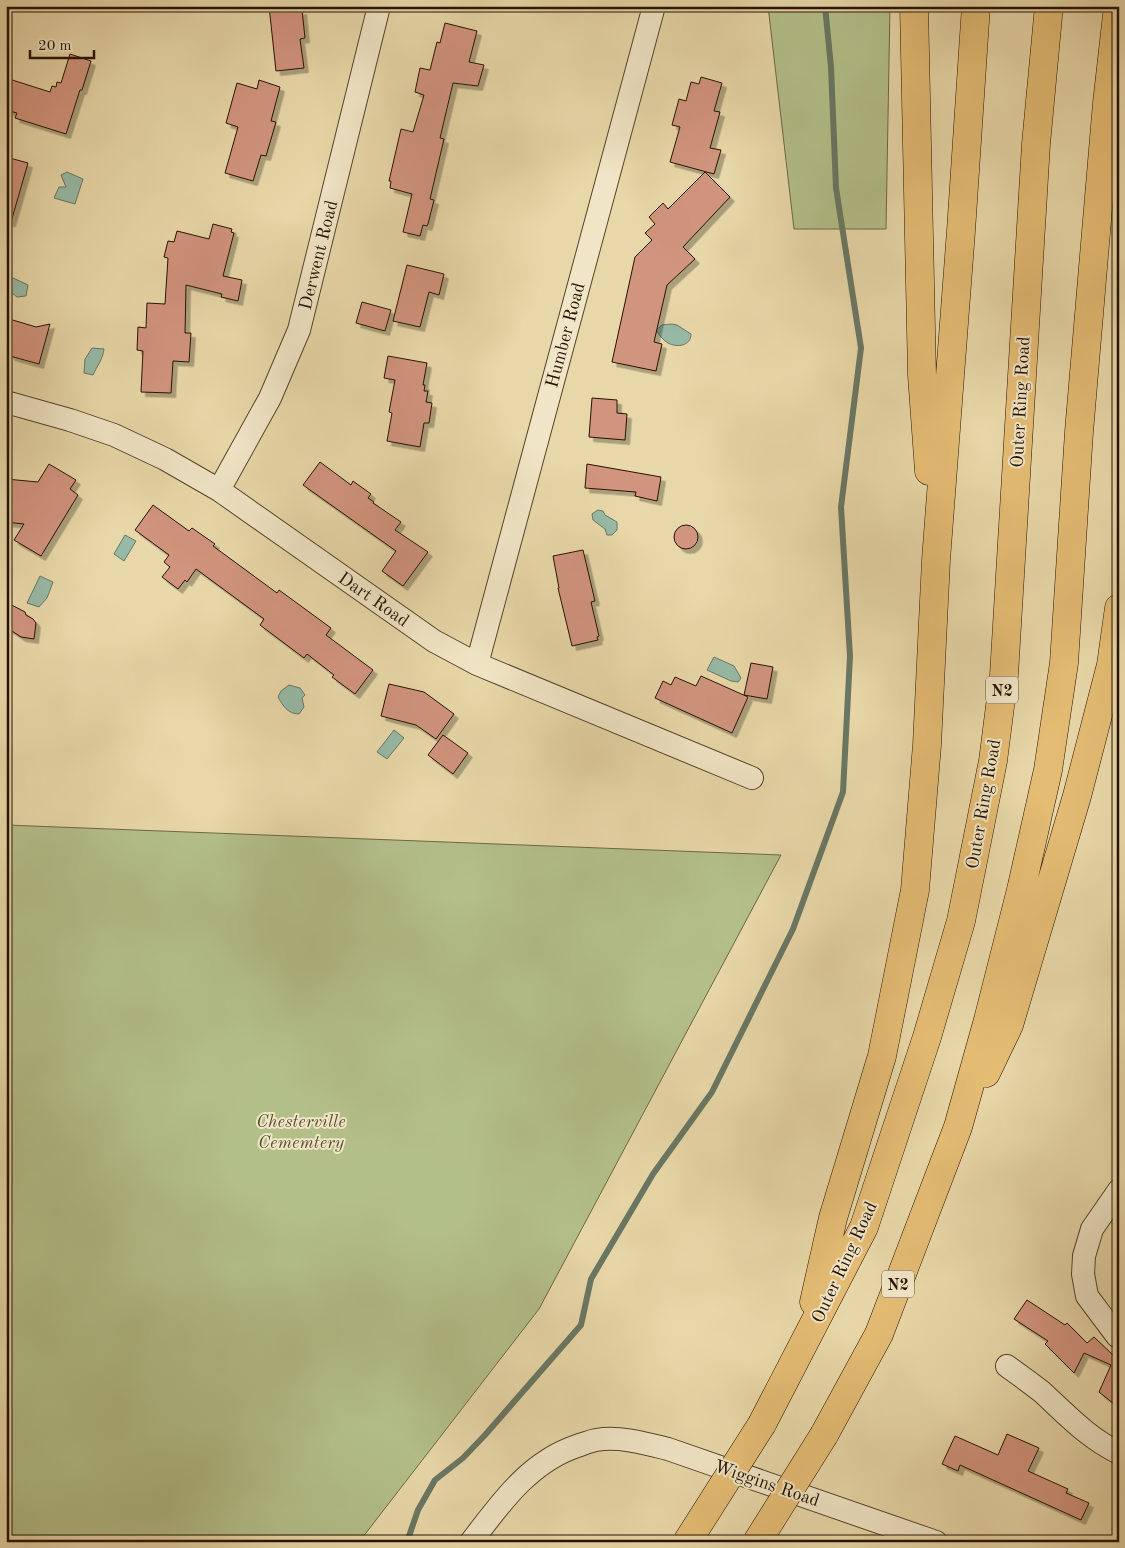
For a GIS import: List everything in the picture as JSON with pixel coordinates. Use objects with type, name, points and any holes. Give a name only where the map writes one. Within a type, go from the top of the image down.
[{"type":"highway","points":[[914,6],[922,375],[936,560]]},
{"type":"highway","points":[[805,1343],[833,1218],[882,1056],[915,890],[927,745],[936,560],[976,6]]},
{"type":"highway","name":"Outer Ring Road","points":[[687,1542],[762,1424],[864,1227],[921,1056],[961,920],[993,761],[1004,675],[1036,144],[1049,6]]},
{"type":"highway","name":"N2","points":[[757,1542],[824,1435],[879,1334],[958,1128],[1022,890],[1048,770],[1063,672],[1080,422],[1107,103],[1118,6]]},
{"type":"highway","points":[[958,1128],[1000,1048],[1009,1025],[1079,786],[1111,665],[1119,608]]},
{"type":"street","name":"Derwent Road","points":[[219,490],[270,398],[299,330],[379,6]]},
{"type":"street","name":"Humber Road","points":[[477,664],[654,6]]},
{"type":"street","name":"Dart Road","points":[[6,402],[114,435],[165,458],[219,490],[434,641],[477,664],[752,778]]},
{"type":"street","points":[[1117,1336],[1087,1296],[1083,1274],[1084,1256],[1092,1229],[1119,1190]]},
{"type":"street","points":[[1007,1366],[1040,1391],[1074,1424],[1102,1445],[1119,1454]]},
{"type":"street","name":"Wiggins Road","points":[[471,1542],[508,1494],[535,1468],[568,1449],[595,1440],[628,1440],[668,1449],[936,1542]]},
{"type":"green space","points":[[768,6],[890,6],[886,229],[794,229]]},
{"type":"green space","name":"Chesterville Cememtery","points":[[6,825],[781,855],[539,1309],[359,1542],[6,1542]]},
{"type":"shaded area","points":[[67,172],[83,179],[75,204],[54,198],[59,187],[66,187],[61,175]]},
{"type":"shaded area","points":[[9,276],[28,285],[26,296],[17,297],[6,288],[6,277]]},
{"type":"shaded area","points":[[662,325],[677,325],[691,334],[689,341],[679,346],[668,343],[663,339],[656,330]]},
{"type":"shaded area","points":[[92,348],[104,349],[93,375],[84,373],[85,359]]},
{"type":"shaded area","points":[[598,510],[603,511],[605,515],[617,522],[617,530],[612,535],[607,535],[605,529],[593,520],[592,514]]},
{"type":"shaded area","points":[[125,535],[136,541],[124,561],[114,554]]},
{"type":"shaded area","points":[[40,576],[53,582],[47,598],[39,607],[27,603]]},
{"type":"shaded area","points":[[714,657],[734,666],[741,678],[738,682],[731,681],[707,670]]},
{"type":"shaded area","points":[[289,685],[300,688],[305,695],[302,698],[304,707],[299,714],[289,711],[278,697],[281,691]]},
{"type":"shaded area","points":[[394,730],[404,738],[387,759],[377,752]]},
{"type":"building","points":[[269,6],[298,6],[298,11],[302,10],[305,38],[300,39],[304,68],[276,71]]},
{"type":"building","points":[[445,23],[477,31],[469,62],[484,65],[478,86],[453,83],[440,138],[444,139],[430,199],[434,200],[428,224],[427,226],[423,225],[420,236],[403,232],[412,194],[390,188],[391,181],[389,181],[401,129],[413,132],[424,95],[415,92],[420,68],[430,70],[437,42],[440,43]]},
{"type":"building","points":[[70,54],[91,61],[66,134],[15,118],[17,113],[6,110],[6,78],[50,92],[52,86],[56,87],[57,82],[61,83]]},
{"type":"building","points":[[701,77],[722,83],[714,111],[720,112],[710,148],[721,150],[714,174],[670,162],[680,127],[672,125],[679,99],[686,101],[691,82],[699,84]]},
{"type":"building","points":[[259,80],[280,87],[271,121],[276,122],[266,156],[261,155],[253,181],[225,173],[238,127],[226,123],[237,83],[257,89]]},
{"type":"building","points":[[6,157],[28,163],[11,222],[6,222]]},
{"type":"building","points":[[705,172],[730,197],[683,247],[695,259],[667,285],[654,342],[662,344],[656,371],[612,362],[635,257],[652,240],[645,233],[655,224],[649,217],[663,203],[668,209]]},
{"type":"building","points":[[213,224],[232,229],[231,232],[234,233],[223,276],[242,280],[238,301],[221,297],[222,294],[186,285],[185,333],[191,333],[189,362],[173,361],[171,393],[141,392],[143,351],[137,350],[138,327],[146,328],[147,303],[165,304],[168,258],[164,257],[168,241],[174,242],[177,231],[209,239]]},
{"type":"building","points":[[407,265],[444,274],[439,295],[429,292],[420,327],[393,321]]},
{"type":"building","points":[[362,302],[391,310],[385,331],[356,323]]},
{"type":"building","points":[[6,318],[36,327],[50,324],[39,364],[10,356],[10,354],[6,353]]},
{"type":"building","points":[[388,356],[427,363],[423,385],[425,385],[424,391],[428,391],[426,402],[432,403],[429,423],[424,423],[420,447],[387,441],[392,413],[389,412],[395,380],[384,378]]},
{"type":"building","points":[[592,398],[617,400],[617,413],[627,414],[625,440],[589,437]]},
{"type":"building","points":[[320,462],[351,485],[353,481],[371,494],[368,498],[373,503],[401,522],[395,530],[428,552],[403,586],[382,571],[396,551],[303,485]]},
{"type":"building","points":[[49,464],[76,480],[70,489],[78,495],[41,556],[14,540],[24,524],[6,522],[6,479],[38,482]]},
{"type":"building","points":[[587,464],[661,477],[657,501],[635,496],[636,492],[585,488]]},
{"type":"building","points":[[153,505],[189,531],[192,528],[215,544],[213,546],[277,593],[279,590],[331,628],[326,635],[373,670],[355,694],[332,677],[334,675],[307,654],[304,658],[260,625],[264,619],[196,569],[187,582],[185,580],[178,589],[162,577],[170,567],[164,562],[169,555],[135,530]]},
{"type":"building","points":[[686,525],[695,528],[698,537],[695,546],[686,549],[677,546],[674,537],[677,528]]},
{"type":"building","points":[[583,550],[595,601],[591,602],[599,636],[597,637],[598,640],[572,646],[558,588],[553,556]]},
{"type":"building","points":[[6,602],[25,612],[26,615],[33,619],[36,623],[34,639],[21,637],[6,627]]},
{"type":"building","points":[[751,663],[773,667],[767,699],[744,695]]},
{"type":"building","points":[[701,676],[748,697],[732,733],[655,698],[663,681],[671,685],[675,677],[696,686]]},
{"type":"building","points":[[389,684],[424,692],[454,714],[436,739],[416,725],[381,716]]},
{"type":"building","points":[[443,735],[468,753],[453,774],[428,755]]},
{"type":"building","points":[[1027,1300],[1065,1325],[1067,1323],[1087,1343],[1094,1337],[1115,1357],[1119,1349],[1119,1408],[1099,1392],[1111,1365],[1084,1353],[1074,1373],[1045,1344],[1048,1341],[1014,1319]]},
{"type":"building","points":[[1007,1434],[1039,1448],[1028,1471],[1068,1489],[1066,1493],[1089,1503],[1081,1520],[960,1465],[958,1471],[942,1464],[955,1436],[998,1455]]},
{"type":"waterway","points":[[407,1542],[418,1510],[435,1480],[463,1458],[485,1435],[581,1325],[591,1279],[653,1174],[712,1092],[793,929],[843,792],[850,656],[841,507],[861,348],[836,188],[831,67],[825,6]]}]
